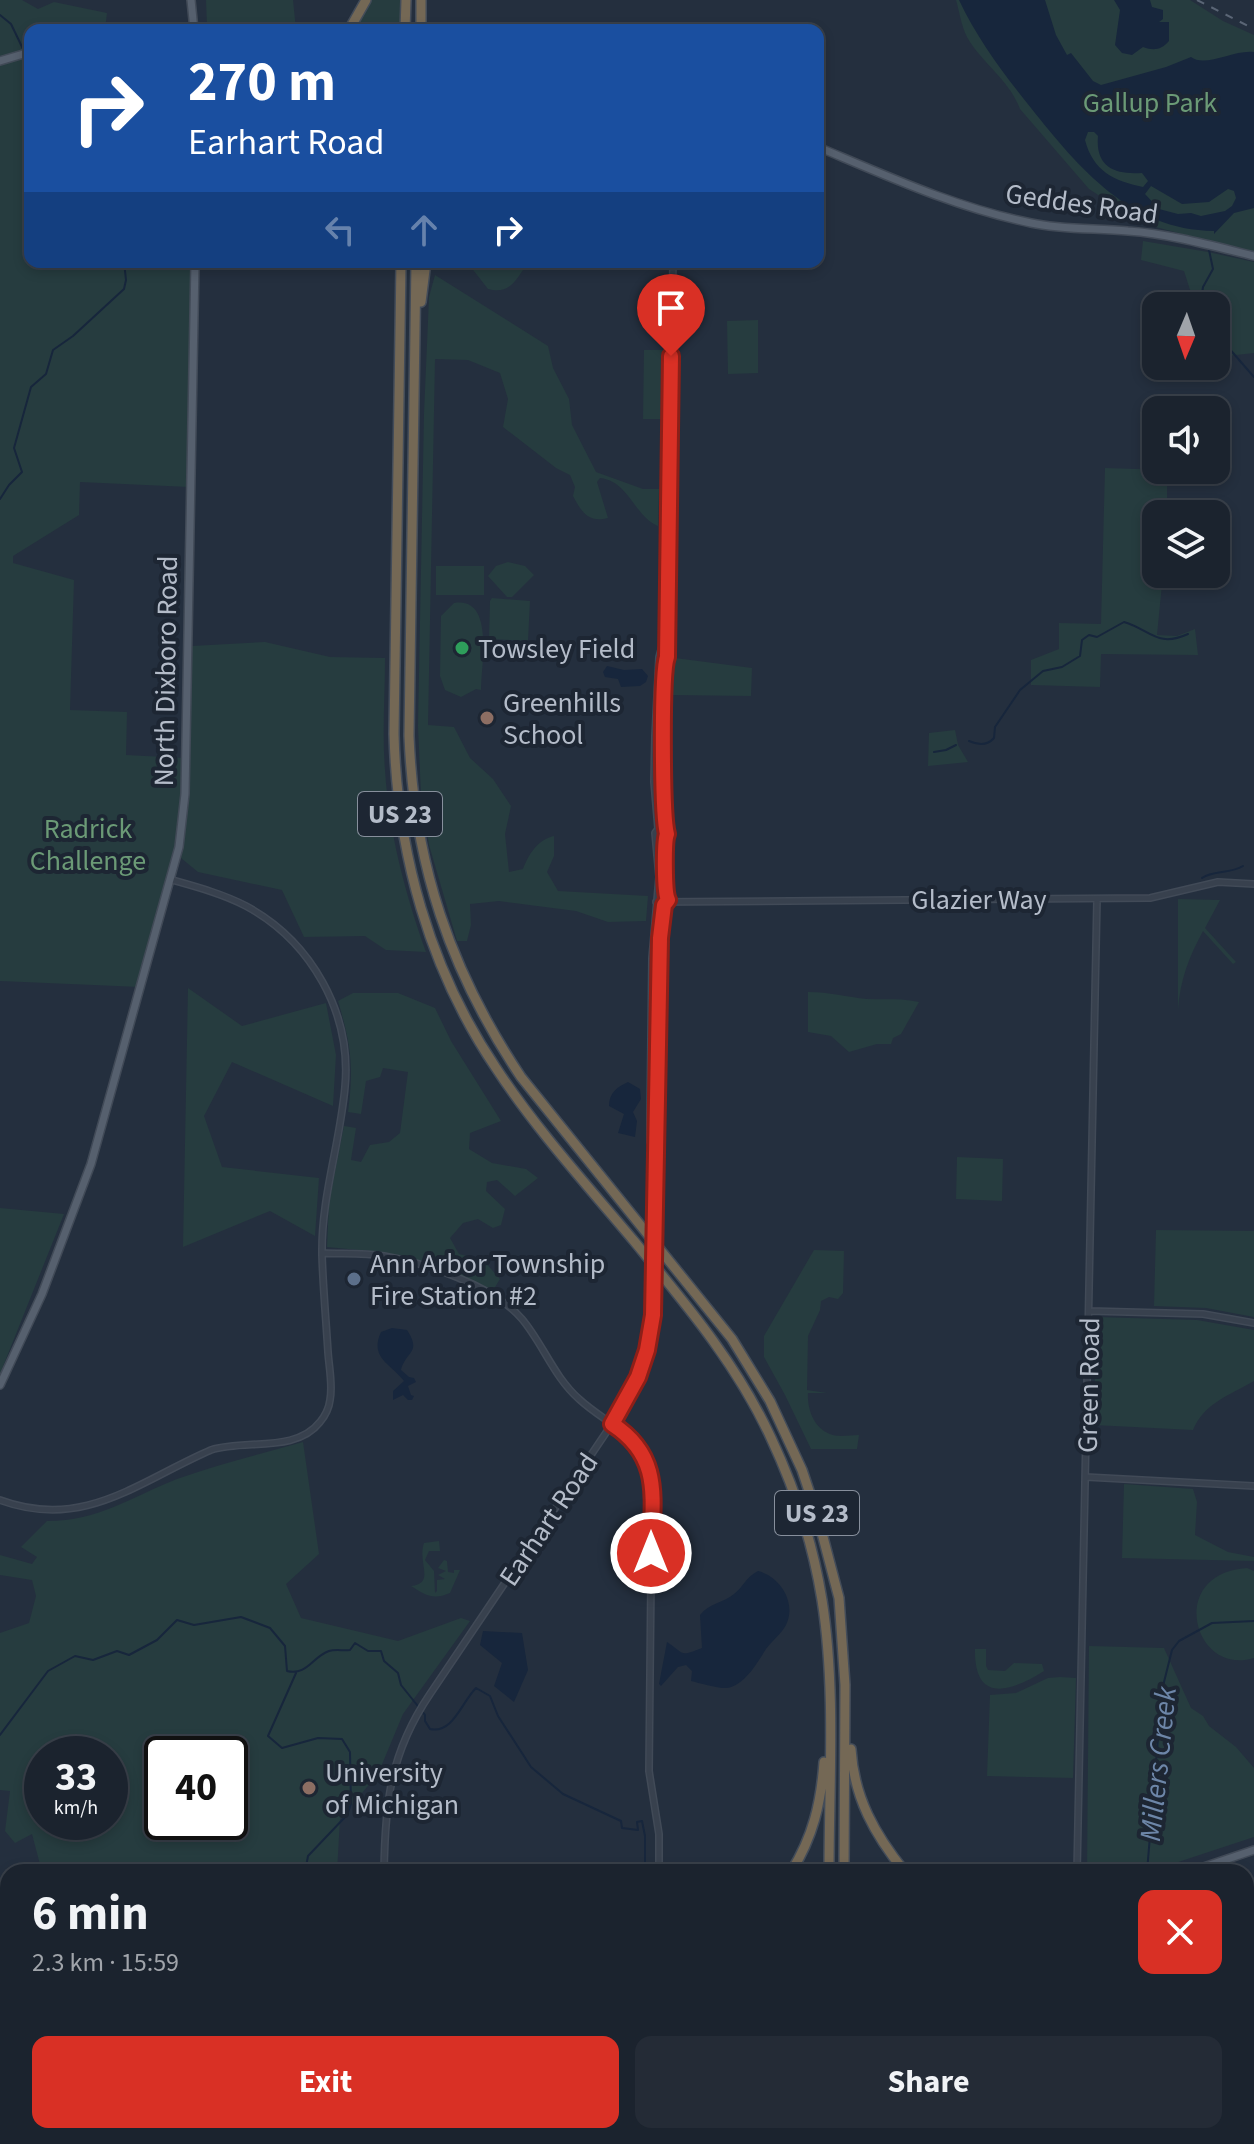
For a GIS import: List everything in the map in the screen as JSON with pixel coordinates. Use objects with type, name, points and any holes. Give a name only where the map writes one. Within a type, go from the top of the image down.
[{"type":"highway","points":[[352,24],[366,0]]},
{"type":"highway","points":[[405,24],[406,0]]},
{"type":"highway","points":[[421,0],[421,24]]},
{"type":"highway","name":"US 23","points":[[398,268],[395,761],[404,839],[420,904],[450,985],[494,1066],[526,1110],[703,1325],[757,1410],[792,1486],[823,1604],[828,1694],[829,1864]]},
{"type":"highway","name":"US 23","points":[[416,268],[410,759],[418,827],[441,921],[461,973],[482,1015],[521,1077],[703,1302],[753,1371],[802,1470],[839,1598],[845,1685],[844,1864]]},
{"type":"highway","points":[[415,353],[425,268]]},
{"type":"highway","points":[[839,1598],[848,1667],[850,1748],[856,1786],[876,1832],[899,1864]]},
{"type":"highway","points":[[795,1864],[812,1832],[820,1799],[828,1694]]},
{"type":"main road","points":[[191,0],[193,24]]},
{"type":"main road","points":[[0,61],[24,53]]},
{"type":"main road","name":"Geddes Road","points":[[824,149],[940,197],[1018,220],[1062,228],[1137,232],[1254,256]]},
{"type":"main road","name":"North Dixboro Road","points":[[0,1385],[42,1294],[91,1164],[172,880],[182,830],[195,268]]},
{"type":"main road","points":[[1213,1864],[1254,1850]]},
{"type":"street","name":"Earhart Road","points":[[384,1864],[390,1782],[399,1752],[414,1720],[612,1424],[634,1387],[647,1350],[655,1281],[660,938],[666,900],[664,839],[667,834],[662,829],[654,782],[666,627],[673,268]]},
{"type":"street","name":"Earhart Road","points":[[655,1148],[650,1142],[650,1029],[659,877],[655,832],[662,829]]},
{"type":"street","points":[[656,838],[664,839]]},
{"type":"street","points":[[0,1500],[39,1510],[82,1508],[103,1503],[211,1450],[303,1436],[318,1425],[327,1409],[330,1393],[322,1253],[327,1187],[346,1073],[345,1050],[335,1008],[315,969],[275,924],[227,897],[172,880]]},
{"type":"street","name":"Glazier Way","points":[[666,900],[1097,899],[1162,897],[1218,882],[1254,884]]},
{"type":"street","points":[[657,899],[666,900]]},
{"type":"street","name":"Green Road","points":[[1077,1864],[1097,899]]},
{"type":"street","points":[[650,1029],[658,1029]]},
{"type":"street","points":[[322,1253],[375,1255],[400,1260],[489,1293],[522,1319],[569,1390],[639,1446],[652,1475],[649,1771],[659,1834],[659,1864]]},
{"type":"street","points":[[1090,1311],[1193,1313],[1254,1323]]},
{"type":"street","points":[[1086,1477],[1254,1486]]},
{"type":"green space","name":"Radrick Challenge","points":[[0,0],[22,0],[38,9],[54,2],[107,13],[106,24],[24,24],[24,268],[191,268],[189,487],[80,482],[79,515],[13,556],[13,563],[74,580],[70,710],[127,712],[126,755],[184,758],[182,827],[140,987],[0,981]]},
{"type":"green space","points":[[206,0],[293,0],[295,24],[207,24]]},
{"type":"green space","points":[[371,0],[401,0],[401,24],[357,24]]},
{"type":"green space","name":"Gallup Park","points":[[956,0],[1190,0],[1223,21],[1254,35],[1254,253],[1148,225],[1119,213],[1089,189],[1020,109],[1004,82],[976,51],[963,28]]},
{"type":"green space","points":[[1143,241],[1254,262],[1254,353],[1230,356],[1230,292],[1191,292],[1184,271],[1141,260]]},
{"type":"green space","points":[[472,268],[524,268],[507,288],[488,289]]},
{"type":"green space","points":[[435,275],[548,346],[553,368],[569,399],[572,425],[596,472],[643,489],[659,489],[658,526],[643,515],[618,485],[600,478],[597,482],[608,518],[591,518],[573,496],[575,487],[570,475],[556,468],[503,427],[508,399],[500,373],[468,360],[435,359],[428,725],[454,727],[470,758],[493,779],[511,806],[505,834],[509,872],[523,869],[534,848],[554,836],[554,856],[547,872],[558,891],[648,896],[646,921],[608,922],[576,911],[499,901],[470,904],[471,925],[467,941],[457,941],[429,845],[421,795],[418,726],[424,414],[429,297]]},
{"type":"green space","points":[[758,320],[758,373],[728,374],[727,321]]},
{"type":"green space","points":[[644,350],[667,350],[666,419],[643,419]]},
{"type":"green space","points":[[1105,468],[1142,469],[1142,484],[1167,484],[1167,500],[1142,500],[1142,588],[1162,588],[1157,635],[1177,636],[1195,629],[1198,655],[1101,654],[1100,687],[1031,685],[1031,660],[1059,649],[1059,623],[1101,624]]},
{"type":"green space","points":[[508,562],[525,566],[534,575],[512,597],[507,597],[488,576],[496,566]]},
{"type":"green space","points":[[436,566],[484,566],[484,595],[436,595]]},
{"type":"green space","points":[[492,598],[530,601],[528,641],[489,639]]},
{"type":"green space","points":[[454,603],[467,604],[476,610],[483,634],[481,690],[476,689],[461,697],[445,690],[440,676],[441,616]]},
{"type":"green space","points":[[265,642],[330,657],[385,658],[384,756],[390,817],[411,908],[426,952],[386,950],[365,936],[304,937],[282,890],[198,872],[181,858],[187,807],[192,646]]},
{"type":"green space","points":[[675,658],[752,668],[751,696],[672,695]]},
{"type":"green space","points":[[955,730],[958,745],[968,762],[928,766],[929,733]]},
{"type":"green space","points":[[1178,899],[1220,900],[1205,928],[1236,962],[1233,964],[1203,931],[1186,969],[1178,1010]]},
{"type":"green space","points":[[188,988],[242,1026],[326,1003],[336,1055],[333,1106],[232,1062],[204,1116],[222,1167],[319,1178],[315,1236],[270,1211],[183,1247]]},
{"type":"green space","points":[[808,992],[919,1002],[901,1034],[893,1038],[891,1044],[877,1044],[849,1052],[831,1036],[808,1032]]},
{"type":"green space","points":[[353,993],[398,993],[435,1008],[451,1041],[501,1121],[470,1133],[469,1149],[492,1163],[526,1169],[538,1178],[515,1196],[497,1180],[487,1182],[486,1191],[505,1209],[501,1225],[493,1228],[478,1219],[463,1223],[450,1238],[459,1254],[483,1260],[500,1279],[492,1292],[414,1260],[380,1252],[327,1247],[329,1202],[344,1126],[356,1128],[351,1160],[361,1162],[370,1145],[389,1142],[400,1133],[408,1072],[383,1068],[380,1077],[366,1081],[361,1114],[348,1112],[350,1056],[338,1001]]},
{"type":"green space","points":[[957,1157],[1003,1159],[1002,1201],[956,1199]]},
{"type":"green space","points":[[0,1208],[64,1214],[0,1374]]},
{"type":"green space","points":[[1156,1230],[1254,1231],[1254,1317],[1206,1308],[1154,1306]]},
{"type":"green space","points":[[814,1250],[844,1251],[843,1293],[838,1299],[829,1297],[821,1301],[808,1336],[807,1390],[827,1393],[808,1393],[809,1406],[816,1424],[826,1432],[839,1436],[859,1435],[857,1449],[811,1449],[764,1357],[764,1336]]},
{"type":"green space","points":[[1096,1317],[1197,1320],[1254,1330],[1254,1381],[1211,1406],[1193,1430],[1094,1425]]},
{"type":"green space","points":[[303,1442],[319,1554],[286,1584],[301,1618],[398,1641],[461,1618],[470,1621],[403,1714],[378,1774],[340,1819],[337,1864],[40,1864],[34,1840],[128,1840],[128,1736],[24,1736],[24,1838],[15,1843],[5,1831],[10,1791],[0,1790],[0,1633],[29,1623],[36,1596],[32,1580],[0,1575],[0,1555],[32,1564],[37,1557],[21,1547],[47,1521],[99,1512],[177,1479]]},
{"type":"green space","points":[[1124,1484],[1193,1489],[1197,1502],[1195,1535],[1228,1552],[1254,1557],[1254,1561],[1122,1558]]},
{"type":"green space","points":[[439,1541],[440,1551],[429,1551],[425,1560],[434,1571],[435,1593],[437,1580],[445,1579],[438,1575],[446,1571],[438,1568],[444,1560],[447,1561],[448,1572],[460,1570],[450,1593],[434,1596],[411,1586],[423,1581],[424,1543]]},
{"type":"green space","points":[[1247,1568],[1254,1571],[1254,1658],[1233,1660],[1216,1653],[1204,1639],[1197,1622],[1198,1604],[1205,1587],[1222,1574]]},
{"type":"green space","points":[[1089,1646],[1164,1648],[1191,1708],[1236,1747],[1254,1768],[1254,1837],[1172,1864],[1087,1864]]},
{"type":"green space","points":[[975,1649],[986,1649],[988,1670],[1005,1671],[1014,1663],[1042,1664],[1044,1671],[1007,1688],[988,1686],[976,1667]]},
{"type":"green space","points":[[1048,1678],[1076,1678],[1073,1778],[987,1776],[990,1695],[1016,1693]]},
{"type":"water","name":"Gallup Park","points":[[959,0],[1045,0],[1056,35],[1067,55],[1071,53],[1093,81],[1101,85],[1191,57],[1204,60],[1254,52],[1254,208],[1234,213],[1214,234],[1214,231],[1184,228],[1157,220],[1109,192],[1049,130],[1001,69]],"holes":[[[1088,132],[1098,136],[1100,156],[1104,162],[1116,171],[1142,173],[1148,181],[1143,187],[1114,178],[1099,167],[1085,140]],[[1151,186],[1182,204],[1209,202],[1228,189],[1234,191],[1236,198],[1225,211],[1201,216],[1178,214],[1159,209],[1145,194]]]},
{"type":"water","points":[[1114,0],[1150,0],[1152,7],[1163,10],[1163,19],[1159,22],[1169,22],[1169,41],[1157,49],[1143,47],[1132,55],[1122,53],[1115,45],[1120,10]]},
{"type":"water","points":[[607,666],[624,670],[642,669],[648,676],[640,686],[621,687],[618,679],[605,677],[603,672]]},
{"type":"water","points":[[628,1082],[640,1089],[641,1099],[633,1112],[637,1121],[635,1137],[618,1133],[624,1114],[609,1106],[614,1091]]},
{"type":"water","points":[[392,1328],[407,1330],[413,1343],[412,1352],[401,1370],[416,1382],[408,1386],[414,1396],[412,1400],[403,1395],[393,1400],[393,1391],[404,1381],[383,1360],[378,1348],[381,1332]]},
{"type":"water","points":[[758,1571],[779,1584],[788,1600],[789,1617],[750,1673],[733,1686],[720,1688],[691,1681],[692,1671],[686,1665],[678,1667],[661,1686],[667,1642],[683,1653],[702,1648],[700,1615],[734,1594]]},
{"type":"water","points":[[483,1631],[522,1633],[528,1670],[514,1702],[494,1686],[502,1663],[480,1645]]},
{"type":"waterway","points":[[0,15],[11,24],[24,51]]},
{"type":"waterway","name":"Millers Creek","points":[[1202,292],[1213,269],[1209,250]]},
{"type":"waterway","points":[[0,499],[22,472],[14,448],[31,387],[46,374],[53,350],[73,336],[124,289],[125,268]]},
{"type":"waterway","name":"Millers Creek","points":[[1230,349],[1254,377]]},
{"type":"waterway","name":"Millers Creek","points":[[969,741],[982,744],[991,741],[995,727],[1020,690],[1043,671],[1062,667],[1080,656],[1082,640],[1089,635],[1097,637],[1124,622],[1161,638],[1188,634]]},
{"type":"waterway","name":"Millers Creek","points":[[934,752],[956,745]]},
{"type":"waterway","name":"Millers Creek","points":[[1202,878],[1243,866]]},
{"type":"waterway","points":[[0,1735],[48,1671],[75,1656],[93,1660],[117,1651],[129,1655],[157,1640],[177,1620],[194,1625],[241,1617],[270,1628],[285,1646],[287,1671],[300,1671],[323,1654],[332,1650],[350,1650],[355,1643],[368,1651],[381,1651],[384,1661],[398,1673],[401,1685],[425,1715],[430,1729],[445,1727],[451,1722],[476,1688],[490,1696],[498,1716],[531,1767],[563,1794],[621,1821],[622,1828],[638,1830],[637,1822],[642,1821],[645,1864]]},
{"type":"waterway","name":"Millers Creek","points":[[1148,1864],[1162,1690],[1172,1650],[1179,1641],[1212,1623],[1254,1621]]},
{"type":"waterway","points":[[296,1673],[268,1736],[282,1748],[318,1738],[342,1739],[350,1752],[351,1804],[347,1815],[308,1856],[306,1864]]},
{"type":"railway","points":[[1197,0],[1254,29]]},
{"type":"place","name":"Towsley Field","points":[[462,648]]},
{"type":"place","name":"Greenhills School","points":[[487,718]]},
{"type":"place","name":"Ann Arbor Township Fire Station #2","points":[[354,1279]]},
{"type":"place","name":"University of Michigan","points":[[309,1788]]},
{"type":"route","points":[[651,1553],[651,1471],[639,1446],[612,1424],[626,1403],[642,1365],[650,1337],[654,1304],[660,938],[664,903],[668,900],[665,893],[664,693],[671,356]]}]
